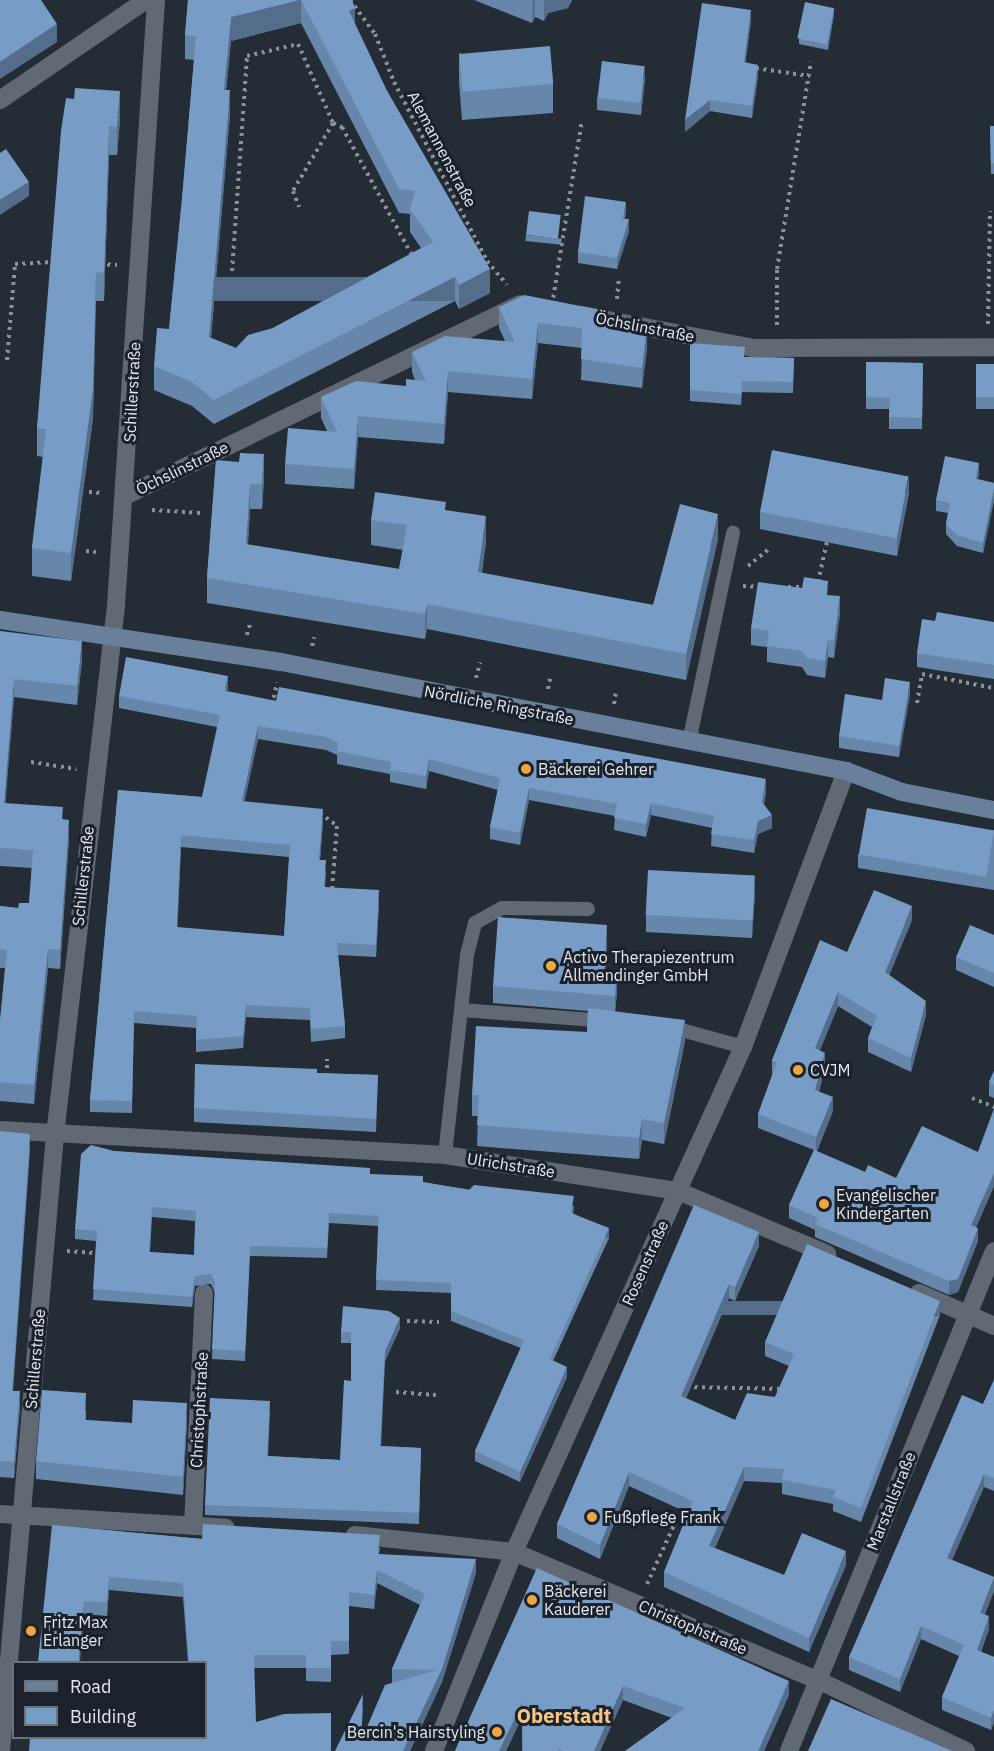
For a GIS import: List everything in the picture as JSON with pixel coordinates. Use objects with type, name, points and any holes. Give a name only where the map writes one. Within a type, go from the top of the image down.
[{"type":"street","points":[[0,100],[146,0]]},
{"type":"street","name":"Schillerstraße","points":[[1,1751],[20,1517],[56,1136],[94,771],[113,634],[125,502],[156,0]]},
{"type":"street","name":"Öchslinstraße","points":[[125,502],[521,303],[777,350],[991,346]]},
{"type":"street","name":"Nördliche Ringstraße","points":[[0,620],[113,634],[846,771],[902,792],[994,810]]},
{"type":"street","name":"Rosenstraße","points":[[434,1751],[514,1552],[743,1047],[846,771]]},
{"type":"street","name":"Ulrichstraße","points":[[0,1130],[56,1136],[445,1155],[678,1191],[849,1263]]},
{"type":"street","name":"Marstallstraße","points":[[789,1751],[820,1681],[966,1313],[994,1251]]},
{"type":"street","points":[[902,1286],[994,1326]]},
{"type":"street","name":"Christophstraße","points":[[193,1526],[204,1293]]},
{"type":"street","points":[[0,1514],[240,1529]]},
{"type":"street","name":"Christophstraße","points":[[335,1534],[514,1552],[820,1681],[966,1751]]},
{"type":"lane","points":[[688,742],[733,533]]},
{"type":"lane","points":[[445,1155],[471,933],[484,915],[502,908],[588,909]]},
{"type":"lane","points":[[461,1010],[624,1023]]},
{"type":"lane","points":[[647,1025],[743,1047]]},
{"type":"path","name":"Alemannenstraße","points":[[350,0],[375,34],[393,82],[487,261],[521,303]]},
{"type":"path","points":[[232,271],[247,56],[298,44],[333,123],[342,127],[413,258],[404,262]]},
{"type":"path","points":[[777,350],[777,269],[811,62]]},
{"type":"path","points":[[756,68],[809,76]]},
{"type":"path","points":[[556,310],[582,120]]},
{"type":"path","points":[[299,207],[294,191],[333,123]]},
{"type":"path","points":[[990,211],[991,346]]},
{"type":"path","points":[[7,360],[15,264],[60,262]]},
{"type":"path","points":[[94,264],[139,266]]},
{"type":"path","points":[[125,502],[201,513]]},
{"type":"path","points":[[781,587],[817,587],[831,526]]},
{"type":"path","points":[[722,586],[769,587]]},
{"type":"path","points":[[917,703],[922,674],[994,688]]},
{"type":"path","points":[[31,762],[94,771]]},
{"type":"path","points":[[308,812],[320,813],[337,826],[332,896]]},
{"type":"path","points":[[326,1081],[327,1059]]},
{"type":"path","points":[[972,1098],[994,1107]]},
{"type":"path","points":[[45,1250],[104,1253]]},
{"type":"path","points":[[407,1321],[439,1322]]},
{"type":"path","points":[[681,1387],[796,1390]]},
{"type":"path","points":[[396,1392],[436,1395]]},
{"type":"path","points":[[638,1604],[675,1523]]},
{"type":"building","points":[[0,0],[41,0],[57,24],[0,62]]},
{"type":"building","points":[[188,0],[299,0],[231,17],[224,90],[230,90],[209,337],[236,348],[248,335],[273,328],[433,242],[410,209],[415,191],[399,189],[301,0],[352,0],[355,8],[349,11],[386,89],[490,269],[459,285],[455,277],[214,400],[192,382],[154,366],[157,328],[169,329],[182,199],[196,36],[185,35]]},
{"type":"building","points":[[805,2],[834,8],[827,44],[797,38]]},
{"type":"building","points":[[702,3],[751,10],[744,62],[758,65],[752,106],[710,100],[685,120]]},
{"type":"building","points":[[550,46],[553,84],[463,92],[459,54]]},
{"type":"building","points":[[602,61],[645,66],[640,103],[597,98]]},
{"type":"building","points":[[75,88],[120,91],[117,127],[109,126],[104,273],[96,272],[93,389],[71,553],[32,548],[46,429],[37,428],[61,131],[66,98],[74,99]]},
{"type":"building","points":[[990,126],[994,126],[994,163],[991,163]]},
{"type":"building","points":[[6,149],[29,182],[0,200],[0,153]]},
{"type":"building","points":[[585,196],[626,202],[623,219],[629,219],[617,258],[578,252]]},
{"type":"building","points":[[529,211],[561,215],[558,239],[526,235]]},
{"type":"building","points":[[524,295],[606,311],[604,323],[647,328],[642,368],[581,359],[582,328],[538,323],[532,379],[448,371],[444,424],[358,416],[354,469],[285,464],[288,428],[337,432],[321,397],[356,381],[406,386],[406,379],[426,381],[412,352],[445,336],[515,342],[499,307]]},
{"type":"building","points":[[690,343],[745,347],[744,357],[794,358],[793,382],[742,381],[741,394],[690,390]]},
{"type":"building","points":[[866,362],[923,363],[922,418],[889,417],[890,398],[866,397]]},
{"type":"building","points":[[976,364],[994,364],[994,397],[976,397]]},
{"type":"building","points":[[772,450],[908,477],[896,538],[760,512]]},
{"type":"building","points":[[240,453],[264,454],[262,484],[250,484],[246,544],[399,569],[407,525],[371,520],[375,492],[446,502],[445,510],[486,516],[478,572],[653,605],[680,504],[718,514],[686,654],[427,604],[425,614],[207,578],[216,460],[239,462]]},
{"type":"building","points":[[945,456],[979,463],[976,479],[994,483],[983,543],[957,535],[946,524],[950,503],[936,500]]},
{"type":"building","points":[[804,577],[828,581],[827,595],[840,596],[834,641],[828,640],[825,661],[807,658],[802,651],[767,646],[769,631],[751,628],[758,582],[802,588]]},
{"type":"building","points":[[937,612],[994,622],[994,665],[917,653],[922,619],[935,621]]},
{"type":"building","points":[[0,631],[82,641],[77,686],[14,679],[4,803],[63,807],[62,819],[69,820],[60,950],[48,949],[34,1085],[0,1082],[0,1021],[7,950],[0,949],[0,906],[18,908],[19,903],[29,903],[33,850],[0,848]]},
{"type":"building","points":[[126,657],[228,676],[225,691],[276,701],[279,687],[766,779],[762,802],[772,815],[758,821],[754,840],[711,834],[714,816],[651,803],[646,824],[614,818],[617,804],[529,788],[520,833],[490,827],[500,778],[429,759],[426,776],[390,770],[391,762],[337,751],[338,743],[326,737],[258,726],[242,801],[323,809],[319,860],[326,860],[324,887],[379,890],[376,945],[337,943],[345,1026],[311,1029],[310,1008],[246,1005],[243,1036],[196,1040],[197,1016],[134,1011],[132,1101],[90,1100],[118,790],[202,797],[220,715],[119,696]],"holes":[[[181,835],[290,845],[284,936],[177,927]]]},
{"type":"building","points":[[885,678],[910,682],[899,746],[839,736],[845,694],[882,700]]},
{"type":"building","points":[[867,808],[994,830],[986,877],[859,854]]},
{"type":"building","points":[[648,870],[755,876],[752,921],[646,915]]},
{"type":"building","points":[[874,890],[912,906],[885,972],[926,1001],[911,1058],[868,1038],[877,1016],[838,992],[815,1048],[825,1053],[815,1090],[833,1097],[816,1137],[758,1114],[777,1063],[772,1060],[820,940],[847,952]]},
{"type":"building","name":"Activo Therapiezentrum Allmendinger GmbH","points":[[498,917],[607,925],[604,974],[617,975],[615,996],[493,986]]},
{"type":"building","points":[[970,925],[994,935],[994,973],[956,957]]},
{"type":"building","points":[[588,1008],[685,1020],[664,1123],[642,1119],[639,1138],[477,1125],[479,1095],[472,1095],[476,1026],[587,1032]]},
{"type":"building","points":[[195,1064],[317,1069],[317,1073],[378,1075],[376,1119],[194,1108]]},
{"type":"building","points":[[994,1071],[994,1085],[989,1082]]},
{"type":"building","points":[[994,1109],[994,1173],[971,1225],[978,1228],[958,1279],[949,1281],[815,1224],[818,1218],[789,1205],[814,1150],[865,1172],[868,1165],[896,1178],[922,1126],[978,1152]]},
{"type":"building","points":[[0,1131],[30,1134],[12,1391],[20,1391],[14,1462],[0,1461]]},
{"type":"building","points":[[91,1145],[114,1151],[370,1168],[370,1174],[423,1176],[423,1182],[469,1190],[474,1185],[574,1196],[571,1213],[609,1228],[550,1359],[567,1367],[520,1472],[475,1451],[524,1340],[451,1311],[451,1283],[376,1280],[379,1216],[329,1213],[327,1248],[250,1246],[245,1351],[212,1349],[215,1283],[211,1274],[195,1276],[192,1297],[93,1289],[97,1231],[75,1229],[81,1154]],"holes":[[[152,1207],[196,1211],[194,1255],[149,1252]]]},
{"type":"building","points":[[694,1205],[759,1232],[735,1287],[729,1284],[681,1396],[735,1420],[747,1393],[775,1397],[794,1354],[765,1342],[807,1244],[940,1301],[861,1508],[833,1497],[836,1490],[782,1480],[784,1469],[744,1467],[709,1546],[784,1575],[802,1533],[846,1551],[809,1638],[664,1572],[693,1501],[629,1472],[600,1545],[557,1524]]},
{"type":"building","points":[[343,1306],[389,1311],[400,1318],[385,1351],[380,1446],[421,1448],[419,1513],[205,1505],[210,1398],[270,1401],[267,1456],[340,1460],[344,1380],[351,1381],[351,1332],[341,1332]]},
{"type":"building","points":[[994,1380],[994,1478],[984,1474],[947,1558],[994,1577],[980,1613],[989,1616],[977,1650],[994,1657],[994,1709],[991,1718],[942,1697],[964,1645],[969,1647],[921,1626],[900,1679],[849,1657],[962,1395],[983,1404]]},
{"type":"building","points":[[42,1390],[86,1393],[85,1420],[132,1423],[133,1400],[187,1403],[183,1477],[36,1461]]},
{"type":"building","points":[[203,1524],[380,1535],[378,1554],[476,1559],[442,1669],[403,1751],[335,1751],[363,1694],[361,1741],[385,1685],[437,1670],[392,1669],[425,1594],[377,1570],[374,1595],[349,1592],[349,1641],[331,1641],[331,1668],[306,1668],[306,1655],[254,1655],[256,1722],[284,1714],[331,1713],[331,1751],[29,1751],[30,1739],[207,1739],[207,1661],[189,1661],[183,1583],[109,1577],[107,1602],[84,1601],[79,1661],[38,1661],[52,1525],[202,1539]]},
{"type":"building","points":[[537,1568],[789,1681],[758,1751],[625,1751],[685,1708],[623,1686],[594,1751],[558,1749],[558,1751],[523,1751],[522,1703],[499,1751],[455,1751]]},
{"type":"building","points":[[831,1699],[952,1751],[808,1751]]},
{"type":"place","name":"Bäckerei Gehrer","points":[[526,769]]},
{"type":"place","name":"Activo Therapiezentrum Allmendinger GmbH","points":[[551,966]]},
{"type":"place","name":"CVJM","points":[[798,1070]]},
{"type":"place","name":"Evangelischer Kindergarten","points":[[824,1204]]},
{"type":"place","name":"Fußpflege Frank","points":[[592,1517]]},
{"type":"place","name":"Bäckerei Kauderer","points":[[532,1600]]},
{"type":"place","name":"Fritz Max Erlanger","points":[[31,1631]]},
{"type":"place","name":"Bercin's Hairstyling","points":[[497,1732]]},
{"type":"district","name":"Oberstadt","points":[[564,1715]]}]
